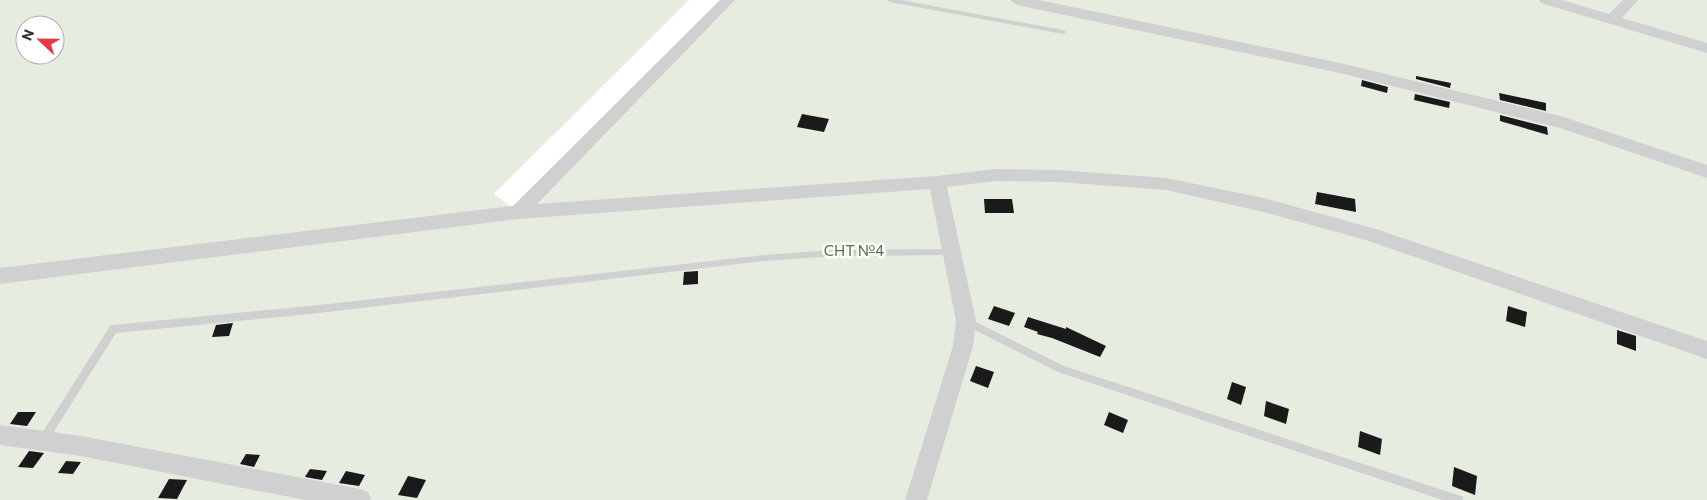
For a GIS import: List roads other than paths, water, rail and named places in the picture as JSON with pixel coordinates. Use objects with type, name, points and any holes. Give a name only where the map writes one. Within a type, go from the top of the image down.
[{"type":"street","points":[[518,212],[728,0]]},
{"type":"street","points":[[1017,0],[1340,68],[1564,122],[1707,172]]},
{"type":"street","points":[[1546,0],[1707,48]]},
{"type":"street","points":[[1613,19],[1631,0]]},
{"type":"street","points":[[0,276],[518,212],[937,182],[995,175],[1059,176],[1166,184],[1234,199],[1369,234],[1707,350]]},
{"type":"street","points":[[916,500],[963,346],[966,321],[937,182]]},
{"type":"street","points":[[0,435],[42,441],[360,500]]},
{"type":"lane","points":[[890,0],[1063,32]]},
{"type":"lane","points":[[42,441],[113,329],[319,309],[765,258],[834,253],[952,252]]},
{"type":"lane","points":[[966,321],[1060,369],[1458,500]]},
{"type":"park label","name":"СНТ №4","points":[[854,250]]}]
